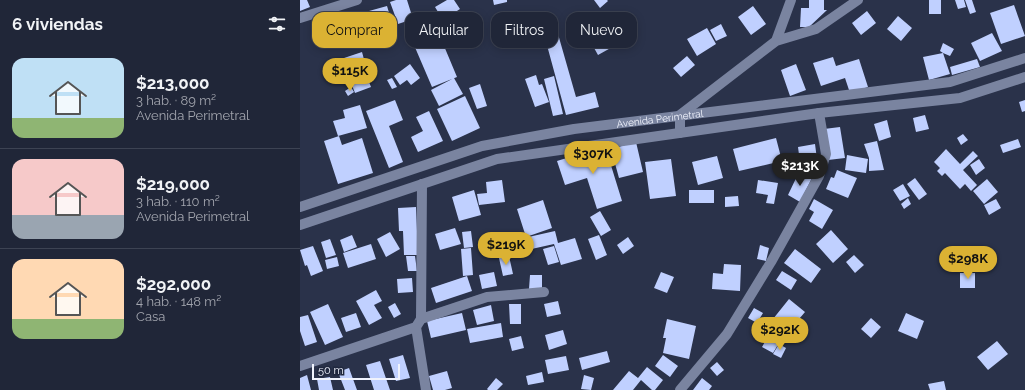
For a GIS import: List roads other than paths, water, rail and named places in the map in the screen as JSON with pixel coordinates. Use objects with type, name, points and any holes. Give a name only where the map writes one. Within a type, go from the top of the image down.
[{"type":"main road","points":[[776,41],[791,0]]},
{"type":"main road","points":[[680,133],[680,115],[776,41],[816,29],[858,0]]},
{"type":"main road","points":[[300,18],[352,1]]},
{"type":"main road","name":"Avenida Perimetral","points":[[300,207],[482,146],[574,129],[950,82],[1025,58]]},
{"type":"main road","name":"Avenida Perimetral","points":[[300,225],[497,160],[820,113],[960,98],[1025,77]]},
{"type":"main road","points":[[680,390],[727,334],[771,262],[819,176],[826,154],[820,113]]},
{"type":"main road","points":[[422,184],[419,323],[426,390]]},
{"type":"main road","points":[[300,366],[488,297],[544,292]]}]
